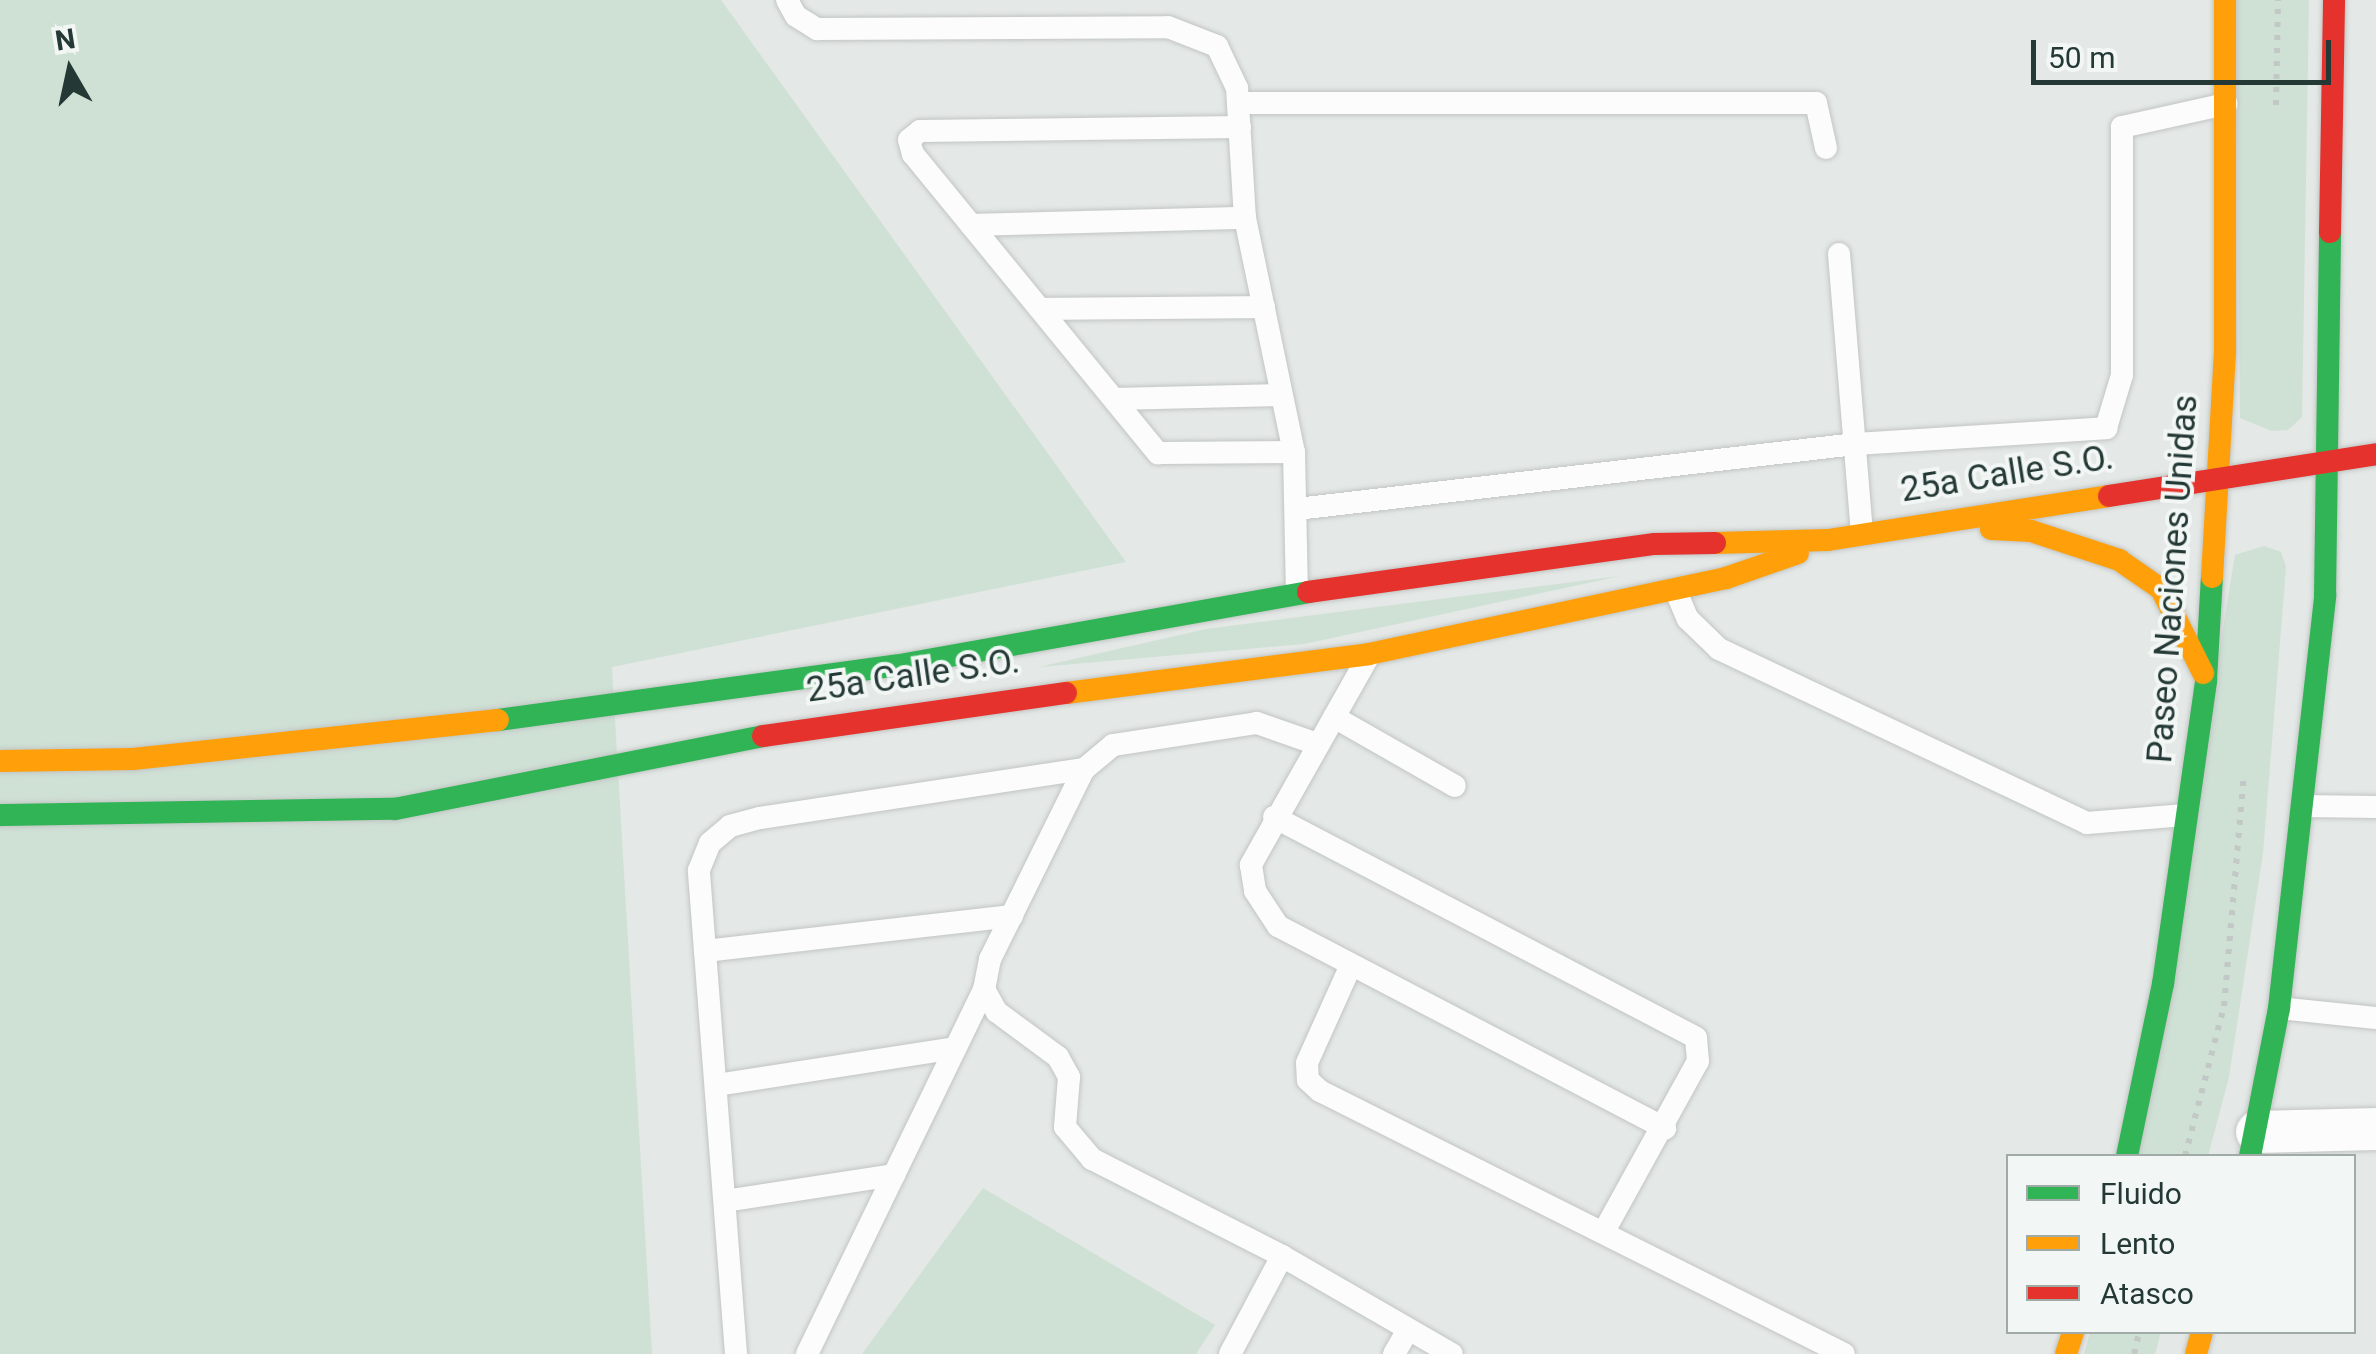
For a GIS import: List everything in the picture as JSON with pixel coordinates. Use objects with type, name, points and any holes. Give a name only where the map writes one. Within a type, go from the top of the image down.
[{"type":"street","name":"Paseo Naciones Unidas","points":[[2126,1154],[2189,814],[2206,680],[2218,476],[2225,0]]},
{"type":"street","points":[[2334,0],[2332,460],[2302,806],[2279,1008],[2254,1144],[2376,1129]]},
{"type":"street","name":"25a Calle S.O.","points":[[0,761],[133,760],[818,677],[1297,593],[1655,544],[1828,540],[2376,454]]},
{"type":"street","points":[[1906,526],[2031,531],[2120,560],[2161,589],[2178,613],[2206,680]]},
{"type":"street","name":"25a Calle S.O.","points":[[0,815],[134,816],[395,808],[928,707],[1369,654],[1676,589],[1774,563],[1828,540]]},
{"type":"street","points":[[133,760],[134,816]]},
{"type":"lane","points":[[787,0],[796,16],[817,29],[1168,28],[1217,46],[1239,115],[1245,218],[1294,452],[1297,593]]},
{"type":"lane","points":[[1294,452],[1168,457],[1040,310],[913,154],[908,140],[920,131],[1239,115],[1816,104],[1826,148]]},
{"type":"lane","points":[[1297,509],[1855,444],[2106,428],[2122,375],[2122,127],[2226,104]]},
{"type":"lane","points":[[971,225],[1245,218]]},
{"type":"lane","points":[[1839,254],[1862,534]]},
{"type":"lane","points":[[1040,310],[1264,307]]},
{"type":"lane","points":[[1114,399],[1281,395]]},
{"type":"lane","points":[[1676,589],[1688,618],[1718,648],[2087,823],[2189,814]]},
{"type":"lane","points":[[1369,654],[1274,817],[1251,865],[1255,890],[1278,926],[1665,1128]]},
{"type":"lane","points":[[1334,717],[1455,786]]},
{"type":"lane","points":[[807,1354],[984,988],[1012,916],[1084,769],[1113,744],[1220,726],[1257,723],[1317,744]]},
{"type":"lane","points":[[736,1354],[698,870],[710,842],[730,826],[1084,769]]},
{"type":"lane","points":[[2302,806],[2376,807]]},
{"type":"lane","points":[[1274,817],[1688,1031],[1700,1048],[1698,1061],[1665,1128],[1604,1231]]},
{"type":"lane","points":[[705,951],[1012,916]]},
{"type":"lane","points":[[1350,966],[1306,1063],[1308,1080],[1844,1354]]},
{"type":"lane","points":[[984,988],[997,1012],[1058,1057],[1069,1077],[1065,1127],[1072,1143],[1282,1256],[1452,1354]]},
{"type":"lane","points":[[2279,1008],[2376,1018]]},
{"type":"lane","points":[[717,1085],[955,1048]]},
{"type":"lane","points":[[724,1201],[894,1176]]},
{"type":"lane","points":[[1230,1354],[1282,1256]]},
{"type":"lane","points":[[1394,1354],[1408,1330]]},
{"type":"path","points":[[2186,1154],[2224,1006],[2246,757]]},
{"type":"green space","points":[[0,0],[721,0],[1126,562],[612,667],[652,1354],[0,1354]]},
{"type":"green space","points":[[2236,0],[2309,0],[2302,417],[2288,430],[2272,431],[2240,418]]},
{"type":"green space","points":[[2264,546],[2281,552],[2286,567],[2263,853],[2229,1077],[2209,1154],[2137,1154],[2235,555]]},
{"type":"green space","points":[[1620,576],[1304,644],[1039,667],[1206,629]]},
{"type":"green space","points":[[983,1188],[1215,1325],[1196,1354],[862,1354]]},
{"type":"green space","points":[[2089,1334],[2160,1334],[2155,1354],[2084,1354]]},
{"type":"traffic: fast","points":[[2250,1154],[2279,1008],[2325,596],[2330,232]]},
{"type":"traffic: fast","points":[[2127,1154],[2163,984],[2206,680],[2212,577]]},
{"type":"traffic: fast","points":[[498,720],[894,666],[1308,592]]},
{"type":"traffic: fast","points":[[0,815],[395,809],[763,736]]},
{"type":"traffic: slow","points":[[2212,577],[2225,351],[2225,0]]},
{"type":"traffic: slow","points":[[1715,543],[1828,540],[2109,496]]},
{"type":"traffic: slow","points":[[1991,529],[2031,531],[2119,560],[2161,589],[2203,673]]},
{"type":"traffic: slow","points":[[1066,693],[1369,654],[1726,578],[1798,553]]},
{"type":"traffic: slow","points":[[0,761],[133,759],[498,720]]},
{"type":"traffic: slow","points":[[2066,1354],[2072,1334]]},
{"type":"traffic: slow","points":[[2196,1354],[2201,1334]]},
{"type":"traffic: jam","points":[[2330,232],[2334,0]]},
{"type":"traffic: jam","points":[[2109,496],[2376,454]]},
{"type":"traffic: jam","points":[[1308,592],[1655,544],[1715,543]]},
{"type":"traffic: jam","points":[[763,736],[1066,693]]}]
